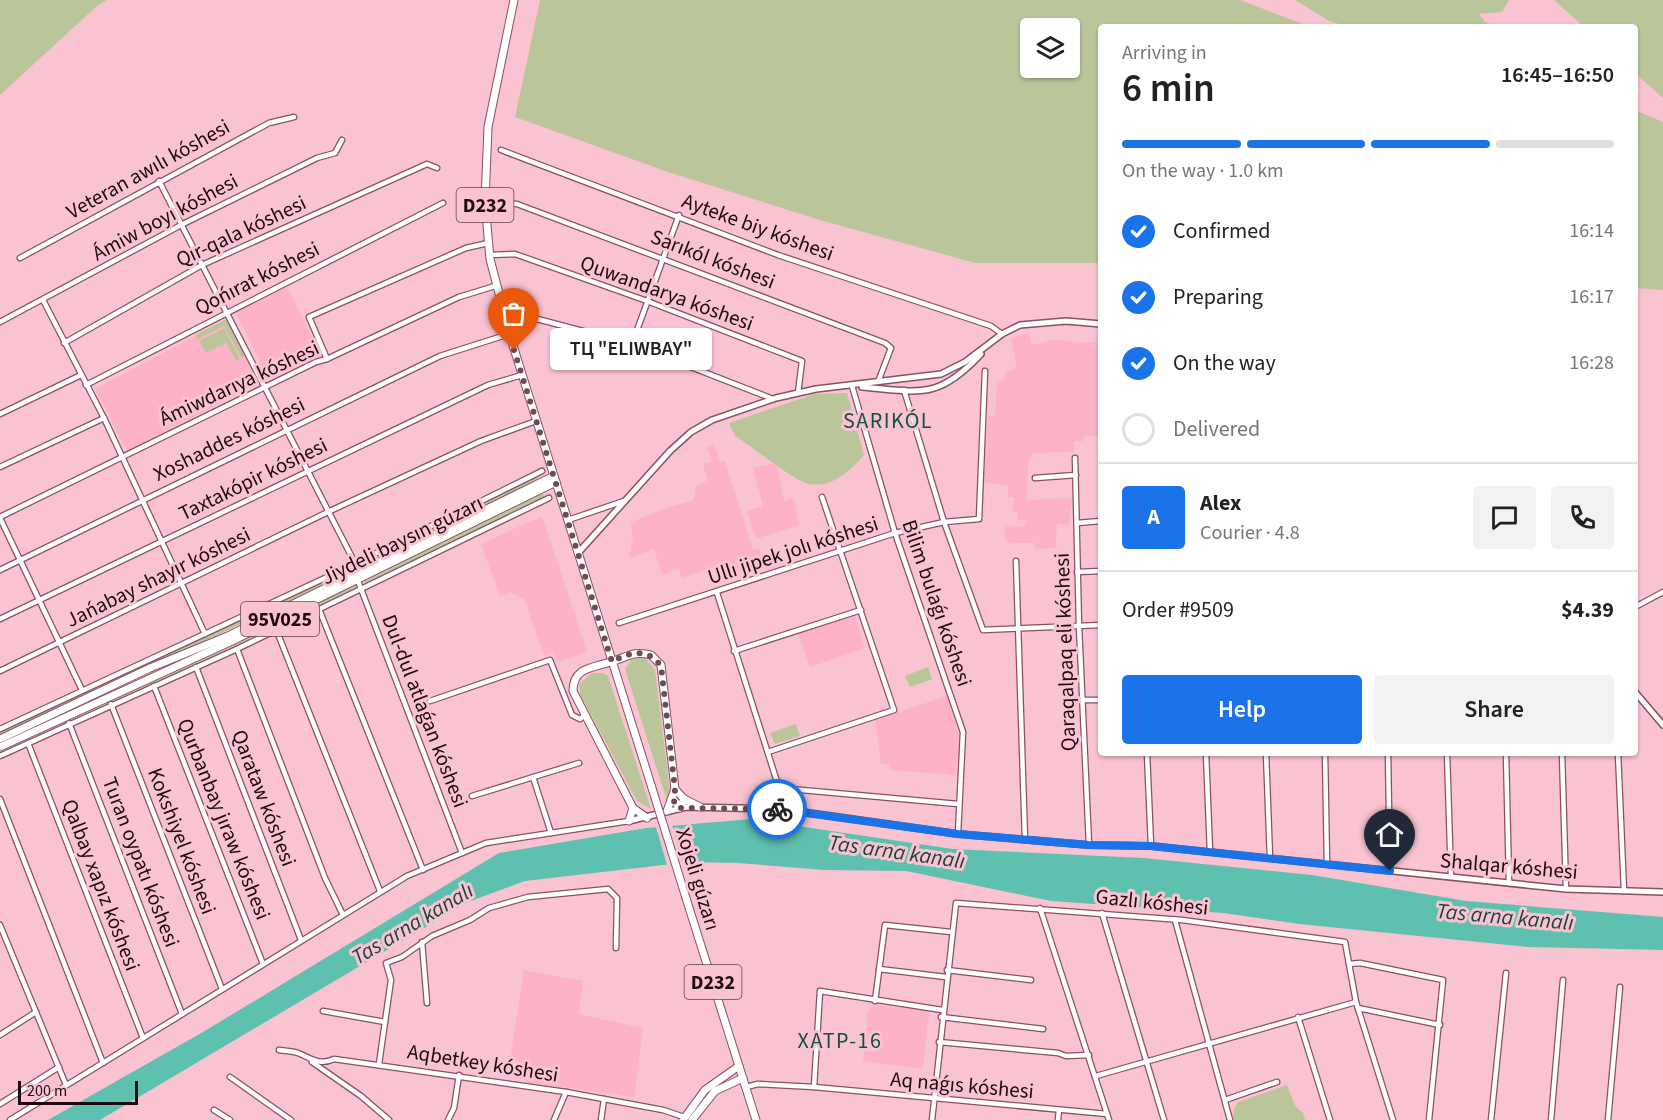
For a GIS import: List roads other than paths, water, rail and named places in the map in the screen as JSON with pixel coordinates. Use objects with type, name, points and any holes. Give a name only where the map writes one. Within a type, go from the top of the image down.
[{"type":"main road","name":"Xojeli gúzarı","points":[[514,0],[488,127],[485,202],[489,255],[495,286],[756,1120]]},
{"type":"main road","name":"Jiydeli baysın gúzarı","points":[[0,739],[150,668],[228,636],[555,479]]},
{"type":"main road","name":"Jiydeli baysın gúzarı","points":[[0,747],[358,581],[555,479]]},
{"type":"main road","points":[[647,818],[633,808],[573,691],[575,677],[588,668],[612,662],[629,653],[651,655],[661,666],[675,789],[673,800],[667,811]]},
{"type":"main road","points":[[675,789],[684,799],[700,807]]},
{"type":"main road","points":[[673,800],[680,808],[684,799]]},
{"type":"main road","points":[[629,821],[633,808]]},
{"type":"main road","points":[[684,1118],[705,1089],[739,1066]]},
{"type":"main road","points":[[729,1073],[734,1076],[734,1081]]},
{"type":"main road","points":[[692,1120],[711,1096],[743,1078]]},
{"type":"street","name":"Veteran awılı kóshesi","points":[[20,258],[269,123],[294,117]]},
{"type":"street","name":"Ámiw boyı kóshesi","points":[[0,322],[183,224],[317,158],[335,153],[342,140]]},
{"type":"street","name":"Ayteke biy kóshesi","points":[[501,150],[679,215],[778,255],[992,326],[1002,334]]},
{"type":"street","name":"Qır-qala kóshesi","points":[[64,343],[202,265],[427,164],[437,168]]},
{"type":"street","points":[[159,181],[360,571]]},
{"type":"street","name":"Qońırat kóshesi","points":[[86,385],[226,311],[443,202]]},
{"type":"street","name":"Sarıkól kóshesi","points":[[485,202],[517,204],[885,343],[891,348],[878,382]]},
{"type":"street","points":[[632,344],[679,215]]},
{"type":"street","points":[[327,359],[309,317],[466,248],[488,243]]},
{"type":"street","name":"Quwandarya kóshesi","points":[[489,255],[514,254],[647,301],[802,361],[798,393]]},
{"type":"street","name":"Ámiwdarıya kóshesi","points":[[0,517],[266,386],[459,297],[495,286]]},
{"type":"street","points":[[43,300],[104,418],[140,500],[205,634]]},
{"type":"street","points":[[505,321],[525,316],[632,344],[773,399]]},
{"type":"street","points":[[578,553],[624,501],[692,432],[712,420],[798,393],[941,374],[987,346],[1002,334],[1020,325],[1042,321],[1098,324]]},
{"type":"street","name":"Xoshaddes kóshesi","points":[[0,570],[440,356],[509,334]]},
{"type":"street","points":[[852,386],[933,390],[942,387],[964,371],[987,346]]},
{"type":"street","name":"Ullı jipek jolı kóshesi","points":[[619,623],[717,593],[895,533],[944,522],[979,519],[985,371]]},
{"type":"street","points":[[0,414],[81,375]]},
{"type":"street","name":"Taxtakópir kóshesi","points":[[0,619],[488,384],[522,375]]},
{"type":"street","name":"Bilim bulaǵı kóshesi","points":[[852,386],[895,533],[963,732],[958,834]]},
{"type":"street","points":[[904,390],[944,522],[983,630],[1098,625]]},
{"type":"street","points":[[0,467],[104,418]]},
{"type":"street","name":"Jańabay shayır kóshesi","points":[[0,671],[330,511],[481,441],[536,421]]},
{"type":"street","name":"Qaraqalpaq eli kóshesi","points":[[1076,458],[1077,572],[1089,845]]},
{"type":"street","points":[[0,729],[356,564],[542,471]]},
{"type":"street","points":[[1035,478],[1076,475]]},
{"type":"street","points":[[768,752],[894,710],[822,497]]},
{"type":"street","points":[[0,756],[237,649],[549,498]]},
{"type":"street","points":[[568,520],[624,501]]},
{"type":"street","points":[[0,517],[82,690]]},
{"type":"street","points":[[1077,523],[1098,521]]},
{"type":"street","points":[[1016,561],[1025,840]]},
{"type":"street","points":[[1077,572],[1098,571]]},
{"type":"street","name":"Dul-dul atlaǵan kóshesi","points":[[358,581],[462,853]]},
{"type":"street","points":[[1638,605],[1663,592]]},
{"type":"street","points":[[717,593],[779,788],[782,809]]},
{"type":"street","points":[[319,609],[423,870]]},
{"type":"street","points":[[734,651],[861,610]]},
{"type":"street","points":[[276,629],[380,891]]},
{"type":"street","points":[[237,649],[325,878],[342,915]]},
{"type":"street","points":[[430,701],[550,660],[572,715],[580,719],[585,715]]},
{"type":"street","name":"Qarataw kóshesi","points":[[196,668],[301,940]]},
{"type":"street","name":"Qurbanbay jıraw kóshesi","points":[[154,686],[263,964]]},
{"type":"street","points":[[1638,696],[1663,725]]},
{"type":"street","points":[[1083,700],[1098,700]]},
{"type":"street","name":"Kokshiyel kóshesi","points":[[111,704],[222,989]]},
{"type":"street","name":"Turan oypatı kóshesi","points":[[69,723],[183,1014]]},
{"type":"street","name":"Qalbay xapız kóshesi","points":[[28,743],[143,1038]]},
{"type":"street","points":[[1147,756],[1151,846]]},
{"type":"street","points":[[1206,756],[1210,852]]},
{"type":"street","points":[[1266,756],[1270,858]]},
{"type":"street","points":[[1325,756],[1327,864]]},
{"type":"street","points":[[1388,756],[1390,871]]},
{"type":"street","points":[[1447,756],[1451,877]]},
{"type":"street","points":[[1506,756],[1509,883]]},
{"type":"street","points":[[1562,756],[1566,889]]},
{"type":"street","points":[[1618,756],[1624,891]]},
{"type":"street","points":[[472,796],[579,763]]},
{"type":"street","points":[[533,777],[551,833]]},
{"type":"street","points":[[779,788],[958,804]]},
{"type":"street","points":[[0,799],[103,1063]]},
{"type":"street","name":"Shalqar kóshesi","points":[[629,821],[680,808],[782,809],[958,834],[1089,845],[1151,846],[1566,889],[1663,892]]},
{"type":"street","points":[[10,1120],[380,891],[423,870],[486,843],[629,821]]},
{"type":"street","points":[[379,1064],[391,980],[386,963],[402,957],[422,942],[489,908],[528,897],[603,888],[613,892],[617,898],[616,948]]},
{"type":"street","name":"Gazlı kóshesi","points":[[951,932],[956,903],[1040,908],[1175,920],[1345,942],[1349,964]]},
{"type":"street","points":[[1040,908],[1108,1117]]},
{"type":"street","points":[[1102,913],[1164,1120]]},
{"type":"street","points":[[1175,920],[1230,1120]]},
{"type":"street","points":[[0,925],[66,1085]]},
{"type":"street","points":[[874,1001],[885,925],[951,932],[932,1120]]},
{"type":"street","points":[[422,942],[427,1003]]},
{"type":"street","points":[[1393,1120],[1356,1002],[1349,964],[1360,963],[1443,980],[1429,1120]]},
{"type":"street","points":[[879,969],[946,976]]},
{"type":"street","points":[[947,970],[1031,980]]},
{"type":"street","points":[[1491,1120],[1506,973]]},
{"type":"street","points":[[1551,1120],[1563,980]]},
{"type":"street","points":[[1608,1120],[1620,987]]},
{"type":"street","points":[[814,1087],[820,991],[942,1010]]},
{"type":"street","points":[[1096,1076],[1356,1002]]},
{"type":"street","points":[[1358,1008],[1440,1025]]},
{"type":"street","points":[[323,1011],[385,1022]]},
{"type":"street","points":[[0,1035],[36,1012]]},
{"type":"street","points":[[941,1017],[1043,1029]]},
{"type":"street","points":[[1298,1017],[1330,1120]]},
{"type":"street","points":[[939,1042],[1058,1053],[1066,1056],[1089,1054]]},
{"type":"street","name":"Aqbetkey kóshesi","points":[[279,1050],[300,1053],[310,1061],[327,1062],[334,1059],[379,1064],[566,1092],[663,1110],[684,1118]]},
{"type":"street","points":[[310,1061],[361,1096],[389,1120]]},
{"type":"street","points":[[0,1104],[59,1066]]},
{"type":"street","points":[[448,1120],[459,1075]]},
{"type":"street","points":[[230,1077],[291,1120]]},
{"type":"street","points":[[1225,1100],[1277,1082]]},
{"type":"street","name":"Aq naǵıs kóshesi","points":[[746,1087],[758,1084],[814,1087],[933,1100],[1059,1110],[1108,1117]]},
{"type":"street","points":[[554,1120],[566,1092]]},
{"type":"street","points":[[601,1120],[604,1099]]},
{"type":"street","points":[[214,1110],[230,1120]]},
{"type":"street","points":[[1058,1120],[1059,1110]]},
{"type":"water","name":"Tas arna kanalı","points":[[751,819],[953,849],[1144,858],[1312,875],[1466,901],[1663,917],[1663,950],[1528,947],[1299,924],[1223,913],[1051,901],[906,871],[824,870],[738,863],[689,862],[525,881],[468,902],[100,1120],[48,1120],[203,1032],[499,853],[646,828]]},
{"type":"place","name":"ТЦ \"ELIWBAY\"","points":[[514,350]]},
{"type":"district","name":"SARIKÓL","points":[[888,420]]},
{"type":"district","name":"XATP-16","points":[[840,1040]]}]
